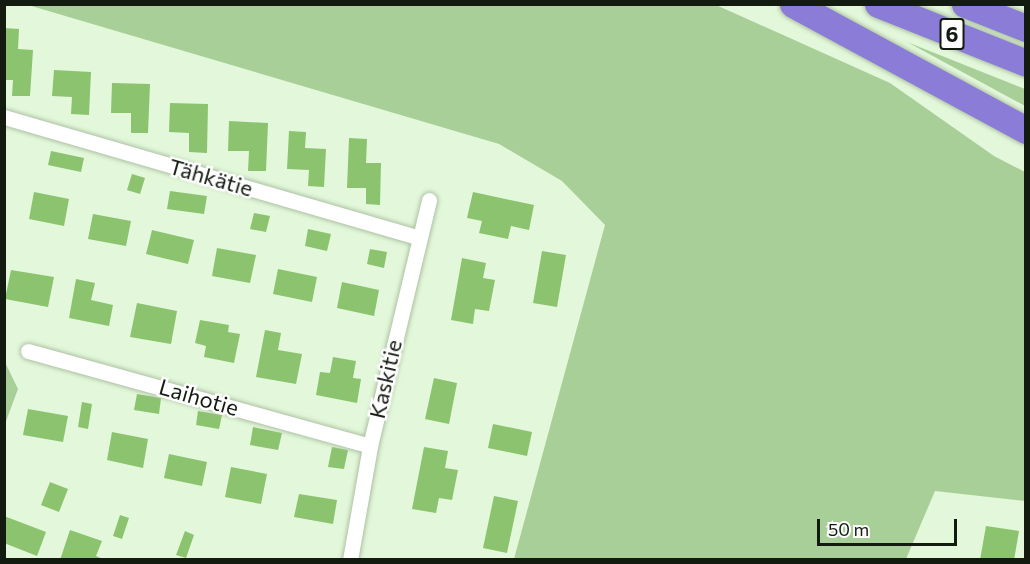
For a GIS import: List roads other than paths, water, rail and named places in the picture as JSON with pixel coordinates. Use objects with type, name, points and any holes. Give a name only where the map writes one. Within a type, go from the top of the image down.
[{"type":"highway","points":[[793,4],[1026,130]]},
{"type":"highway","name":"6","points":[[878,4],[1026,63]]},
{"type":"highway","name":"6","points":[[965,4],[1026,28]]},
{"type":"highway","points":[[978,4],[1026,19]]},
{"type":"street","name":"Tähkätie","points":[[4,117],[418,237]]},
{"type":"street","name":"Kaskitie","points":[[350,560],[370,446],[418,237],[429,200]]},
{"type":"street","name":"Laihotie","points":[[28,351],[370,446]]}]
